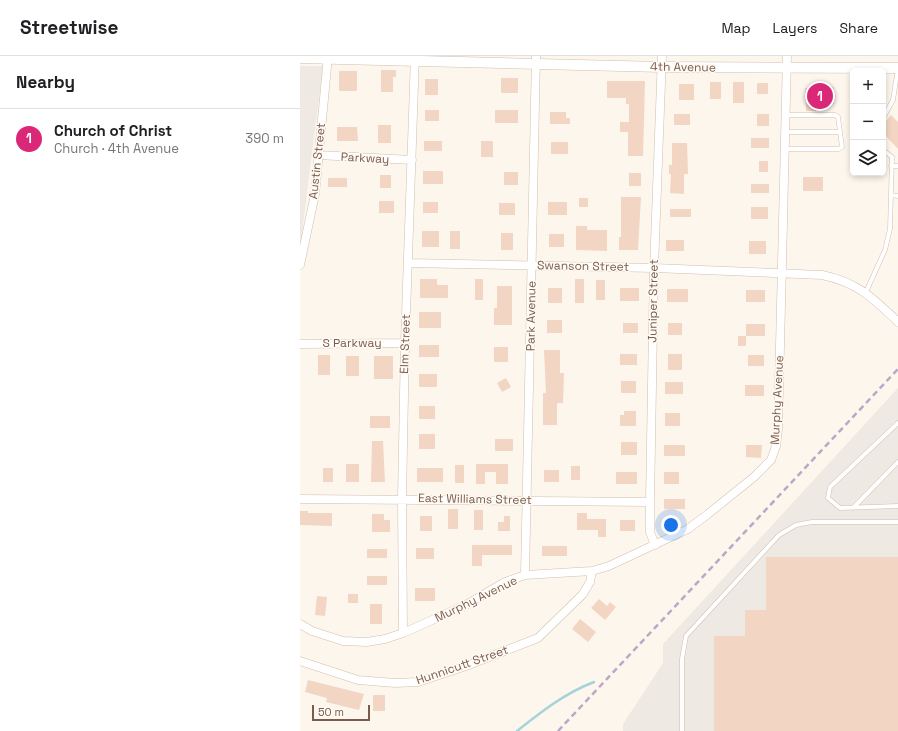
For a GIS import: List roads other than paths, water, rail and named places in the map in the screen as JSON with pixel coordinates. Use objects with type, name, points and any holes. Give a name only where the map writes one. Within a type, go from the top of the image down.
[{"type":"street","name":"Juniper Street","points":[[655,545],[650,532],[650,502],[654,268],[662,56]]},
{"type":"street","name":"Murphy Avenue","points":[[300,624],[312,631],[343,641],[367,642],[385,639],[403,633],[466,604],[505,582],[525,575],[592,571],[609,566],[688,529],[754,477],[771,460],[776,446],[778,428],[786,56]]},
{"type":"street","name":"4th Avenue","points":[[300,58],[536,60],[662,67],[898,68]]},
{"type":"street","name":"Austin Street","points":[[300,265],[314,194],[327,58]]},
{"type":"street","name":"Elm Street","points":[[403,633],[402,498],[405,343],[415,58]]},
{"type":"street","name":"Park Avenue","points":[[525,575],[533,265],[536,60]]},
{"type":"street","name":"Parkway","points":[[318,155],[412,160]]},
{"type":"street","name":"Swanson Street","points":[[409,263],[654,268],[781,272],[822,275],[839,278],[866,292],[898,322]]},
{"type":"street","name":"S Parkway","points":[[300,344],[405,343]]},
{"type":"street","name":"East Williams Street","points":[[300,499],[527,499],[650,502]]},
{"type":"street","name":"Hunnicutt Street","points":[[300,661],[358,680],[394,683],[418,682],[466,666],[538,638],[583,594],[590,582],[592,571]]},
{"type":"lane","points":[[886,113],[893,100],[898,68]]},
{"type":"lane","points":[[784,149],[839,149],[842,147],[840,120],[838,117],[785,115]]},
{"type":"lane","points":[[785,132],[840,132]]},
{"type":"lane","points":[[866,292],[885,250],[890,229],[892,157],[886,152]]},
{"type":"lane","points":[[891,166],[898,166]]},
{"type":"lane","points":[[891,195],[898,196]]},
{"type":"lane","points":[[898,423],[830,487],[828,498],[840,508],[898,506]]},
{"type":"lane","points":[[852,508],[898,462]]},
{"type":"lane","points":[[682,731],[682,659],[686,636],[779,535],[796,525],[812,522],[898,522]]},
{"type":"waterway","points":[[517,731],[563,697],[594,682]]},
{"type":"railway","points":[[558,731],[898,369]]},
{"type":"place","name":"Church of Christ","points":[[820,96]]}]
